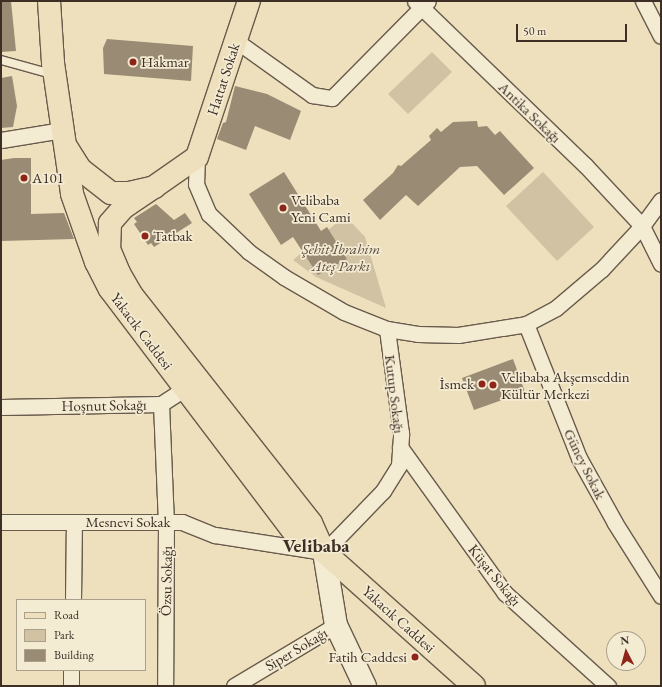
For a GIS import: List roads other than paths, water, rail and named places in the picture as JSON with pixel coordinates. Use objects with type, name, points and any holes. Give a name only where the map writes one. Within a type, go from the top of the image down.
[{"type":"main road","name":"Yakacık Caddesi","points":[[49,1],[54,69],[62,135],[72,194],[96,262],[117,299],[191,384]]},
{"type":"main road","name":"Hattat Sokak","points":[[197,157],[249,1]]},
{"type":"main road","points":[[62,135],[80,169],[111,193],[129,193],[154,187]]},
{"type":"main road","name":"Yakacık Caddesi","points":[[197,157],[116,215],[108,234],[109,249],[131,294],[191,384],[296,535],[324,552],[474,686]]},
{"type":"street","name":"Yakacık Caddesi","points":[[41,1],[54,69]]},
{"type":"street","points":[[643,1],[661,36]]},
{"type":"street","points":[[235,40],[312,95],[332,98],[421,3]]},
{"type":"street","name":"Antika Sokağı","points":[[421,3],[585,165],[642,226],[661,264]]},
{"type":"street","points":[[1,140],[62,135]]},
{"type":"street","points":[[197,157],[196,184],[209,214],[224,232],[284,277],[344,312],[387,329],[418,334],[458,335],[526,324],[556,308],[579,289],[642,226],[661,200]]},
{"type":"street","name":"Güney Sokak","points":[[526,324],[579,458],[615,523],[661,596]]},
{"type":"street","name":"Kutup Sokağı","points":[[324,552],[383,491],[399,465],[400,447],[397,393],[390,366],[387,329]]},
{"type":"street","name":"Hoşnut Sokağı","points":[[1,407],[161,404],[191,384]]},
{"type":"street","name":"Özsu Sokağı","points":[[161,404],[166,521],[164,686]]},
{"type":"street","name":"Küşat Sokağı","points":[[400,447],[505,593],[608,686]]},
{"type":"street","name":"Mesnevi Sokak","points":[[1,522],[182,522],[215,535],[324,552]]},
{"type":"street","points":[[73,599],[74,522]]},
{"type":"street","points":[[324,552],[336,625],[365,686]]},
{"type":"street","name":"Siper Sokağı","points":[[234,686],[336,625]]},
{"type":"street","points":[[71,671],[71,686]]},
{"type":"lane","points":[[1,60],[54,69]]},
{"type":"place","name":"Hakmar","points":[[133,62]]},
{"type":"place","name":"A101","points":[[24,178]]},
{"type":"place","name":"Velibaba Yeni Cami","points":[[283,208]]},
{"type":"place","name":"Tatbak","points":[[145,236]]},
{"type":"place","name":"İsmek","points":[[482,384]]},
{"type":"place","name":"Velibaba Akşemseddin Kültür Merkezi","points":[[493,385]]},
{"type":"place","name":"Fatih Caddesi","points":[[415,657]]},
{"type":"district","name":"Velibaba","points":[[316,546]]},
{"type":"park label","name":"Şehit İbrahim Ateş Parkı","points":[[341,256]]}]
